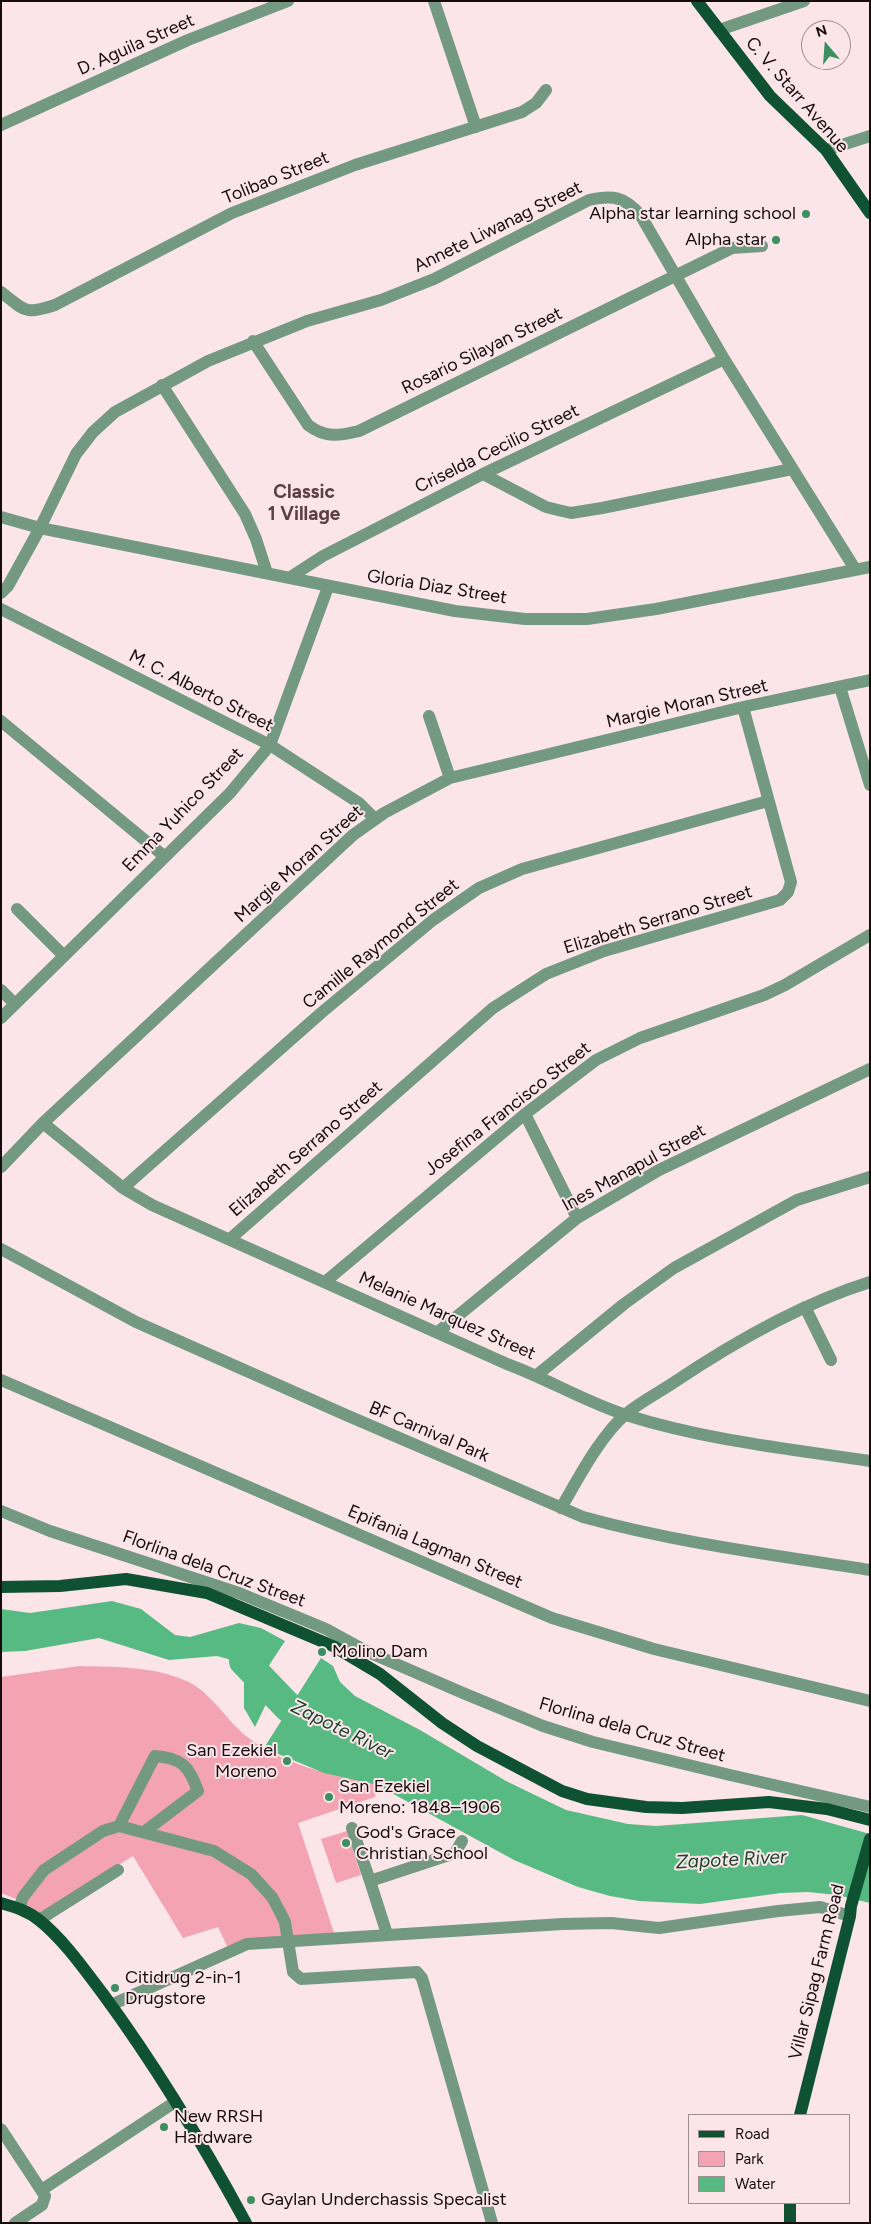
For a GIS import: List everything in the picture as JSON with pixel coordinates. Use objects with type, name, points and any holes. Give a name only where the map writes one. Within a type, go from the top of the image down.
[{"type":"main road","name":"C. V. Starr Avenue","points":[[697,1],[770,96],[826,150],[870,213]]},
{"type":"main road","points":[[1,1588],[60,1586],[126,1579],[207,1593],[332,1646],[380,1674],[442,1723],[532,1776],[562,1791],[587,1799],[646,1807],[682,1808],[769,1802],[827,1809],[870,1820]]},
{"type":"main road","name":"Villar Sipag Farm Road","points":[[800,2114],[870,1839]]},
{"type":"main road","points":[[1,1903],[19,1908],[39,1920],[81,1964],[111,2005],[175,2102],[246,2223]]},
{"type":"main road","points":[[790,2204],[790,2223]]},
{"type":"street","name":"D. Aguila Street","points":[[1,125],[188,40],[288,1]]},
{"type":"street","points":[[434,1],[476,127]]},
{"type":"street","points":[[718,30],[804,1]]},
{"type":"street","name":"Tolibao Street","points":[[1,292],[24,310],[37,311],[56,305],[232,214],[354,165],[522,112],[536,103],[546,90]]},
{"type":"street","points":[[826,150],[870,136]]},
{"type":"street","name":"Annete Liwanag Street","points":[[1,593],[8,586],[40,528],[76,454],[93,432],[115,412],[208,361],[253,341],[307,321],[381,300],[434,279],[589,200],[606,196],[620,197],[632,204],[676,275],[724,359],[855,569]]},
{"type":"street","name":"Rosario Silayan Street","points":[[253,341],[308,425],[318,432],[330,436],[345,434],[359,431],[732,248],[762,246]]},
{"type":"street","name":"Criselda Cecilio Street","points":[[289,578],[323,556],[483,474],[724,359]]},
{"type":"street","points":[[162,385],[245,514],[256,539],[267,574]]},
{"type":"street","points":[[483,474],[546,507],[571,513],[792,469]]},
{"type":"street","name":"Gloria Diaz Street","points":[[1,517],[40,528],[328,587],[455,611],[525,619],[587,619],[656,609],[870,567]]},
{"type":"street","name":"Emma Yuhico Street","points":[[1,1018],[230,793],[270,746],[328,587]]},
{"type":"street","name":"M. C. Alberto Street","points":[[1,609],[270,746],[359,803],[375,819]]},
{"type":"street","name":"Margie Moran Street","points":[[1,1166],[43,1124],[353,835],[375,819],[450,778],[743,708],[870,680]]},
{"type":"street","points":[[840,688],[870,784]]},
{"type":"street","name":"Elizabeth Serrano Street","points":[[230,1239],[493,1008],[546,974],[604,951],[780,900],[788,892],[791,882],[743,708]]},
{"type":"street","points":[[429,716],[450,778]]},
{"type":"street","points":[[1,721],[164,856]]},
{"type":"street","name":"Camille Raymond Street","points":[[123,1188],[321,1013],[433,920],[479,888],[522,869],[768,801]]},
{"type":"street","points":[[17,909],[64,956]]},
{"type":"street","name":"Josefina Francisco Street","points":[[324,1282],[525,1114],[596,1060],[617,1048],[785,986],[870,935]]},
{"type":"street","points":[[1,990],[15,1004]]},
{"type":"street","name":"Ines Manapul Street","points":[[438,1332],[577,1218],[659,1170],[870,1069]]},
{"type":"street","points":[[525,1114],[577,1218]]},
{"type":"street","name":"Melanie Marquez Street","points":[[43,1124],[123,1188],[152,1205],[507,1364],[537,1375],[594,1403],[625,1415],[696,1434],[870,1461]]},
{"type":"street","points":[[537,1375],[624,1304],[674,1268],[798,1200],[870,1177]]},
{"type":"street","name":"BF Carnival Park","points":[[1,1248],[136,1322],[561,1508],[622,1528],[695,1543],[870,1570]]},
{"type":"street","points":[[561,1508],[589,1458],[625,1415],[705,1362],[805,1307],[870,1282]]},
{"type":"street","points":[[805,1307],[831,1360]]},
{"type":"street","name":"Epifania Lagman Street","points":[[1,1380],[552,1618],[654,1649],[870,1701]]},
{"type":"street","name":"Florlina dela Cruz Street","points":[[1,1511],[50,1531],[240,1593],[326,1629],[366,1651],[543,1726],[593,1742],[870,1807]]},
{"type":"street","points":[[119,1826],[154,1756],[172,1758],[191,1771],[198,1791],[144,1832]]},
{"type":"street","points":[[19,1908],[23,1897],[44,1870],[103,1831],[119,1826],[214,1850],[250,1874],[276,1904],[285,1922],[294,1972],[301,1979],[413,1971],[420,1974],[492,2223]]},
{"type":"street","points":[[352,1828],[387,1934]]},
{"type":"street","points":[[370,1881],[455,1853],[462,1841]]},
{"type":"street","points":[[39,1920],[118,1870]]},
{"type":"street","points":[[111,2005],[247,1944],[387,1934],[598,1923],[659,1928],[820,1907],[851,1911]]},
{"type":"street","points":[[43,2190],[175,2102]]},
{"type":"street","points":[[1,2129],[43,2190],[45,2196],[42,2205],[14,2223]]},
{"type":"green space","points":[[79,1666],[146,1670],[171,1675],[184,1680],[202,1691],[238,1729],[260,1746],[308,1768],[377,1785],[375,1797],[298,1823],[334,1933],[228,1948],[218,1927],[183,1938],[133,1856],[40,1914],[16,1899],[1,1893],[1,1677]]},
{"type":"green space","points":[[347,1831],[361,1875],[336,1883],[321,1839]]},
{"type":"water","points":[[112,1601],[141,1609],[175,1635],[190,1637],[239,1623],[261,1628],[285,1641],[266,1670],[278,1679],[255,1727],[244,1708],[244,1672],[237,1664],[228,1659],[217,1656],[169,1660],[99,1638],[25,1651],[1,1652],[1,1609],[30,1613]]},
{"type":"water","points":[[321,1658],[333,1666],[340,1682],[355,1696],[420,1730],[506,1781],[566,1810],[628,1824],[656,1826],[802,1815],[870,1834],[870,1903],[837,1895],[808,1892],[781,1893],[700,1904],[639,1901],[610,1896],[578,1887],[514,1860],[377,1785],[324,1773],[264,1748]]},
{"type":"waterway","name":"Zapote River","points":[[244,1661],[288,1707],[326,1726]]},
{"type":"place","name":"Alpha star learning school","points":[[806,214]]},
{"type":"place","name":"Alpha star","points":[[776,240]]},
{"type":"place","name":"Molino Dam","points":[[322,1652]]},
{"type":"place","name":"San Ezekiel Moreno","points":[[287,1761]]},
{"type":"place","name":"San Ezekiel Moreno: 1848–1906","points":[[329,1797]]},
{"type":"place","name":"God's Grace Christian School","points":[[346,1843]]},
{"type":"place","name":"Citidrug 2-in-1 Drugstore","points":[[115,1988]]},
{"type":"place","name":"New RRSH Hardware","points":[[164,2127]]},
{"type":"place","name":"Gaylan Underchassis Specalist","points":[[251,2200]]},
{"type":"district","name":"Classic 1 Village","points":[[304,503]]}]
